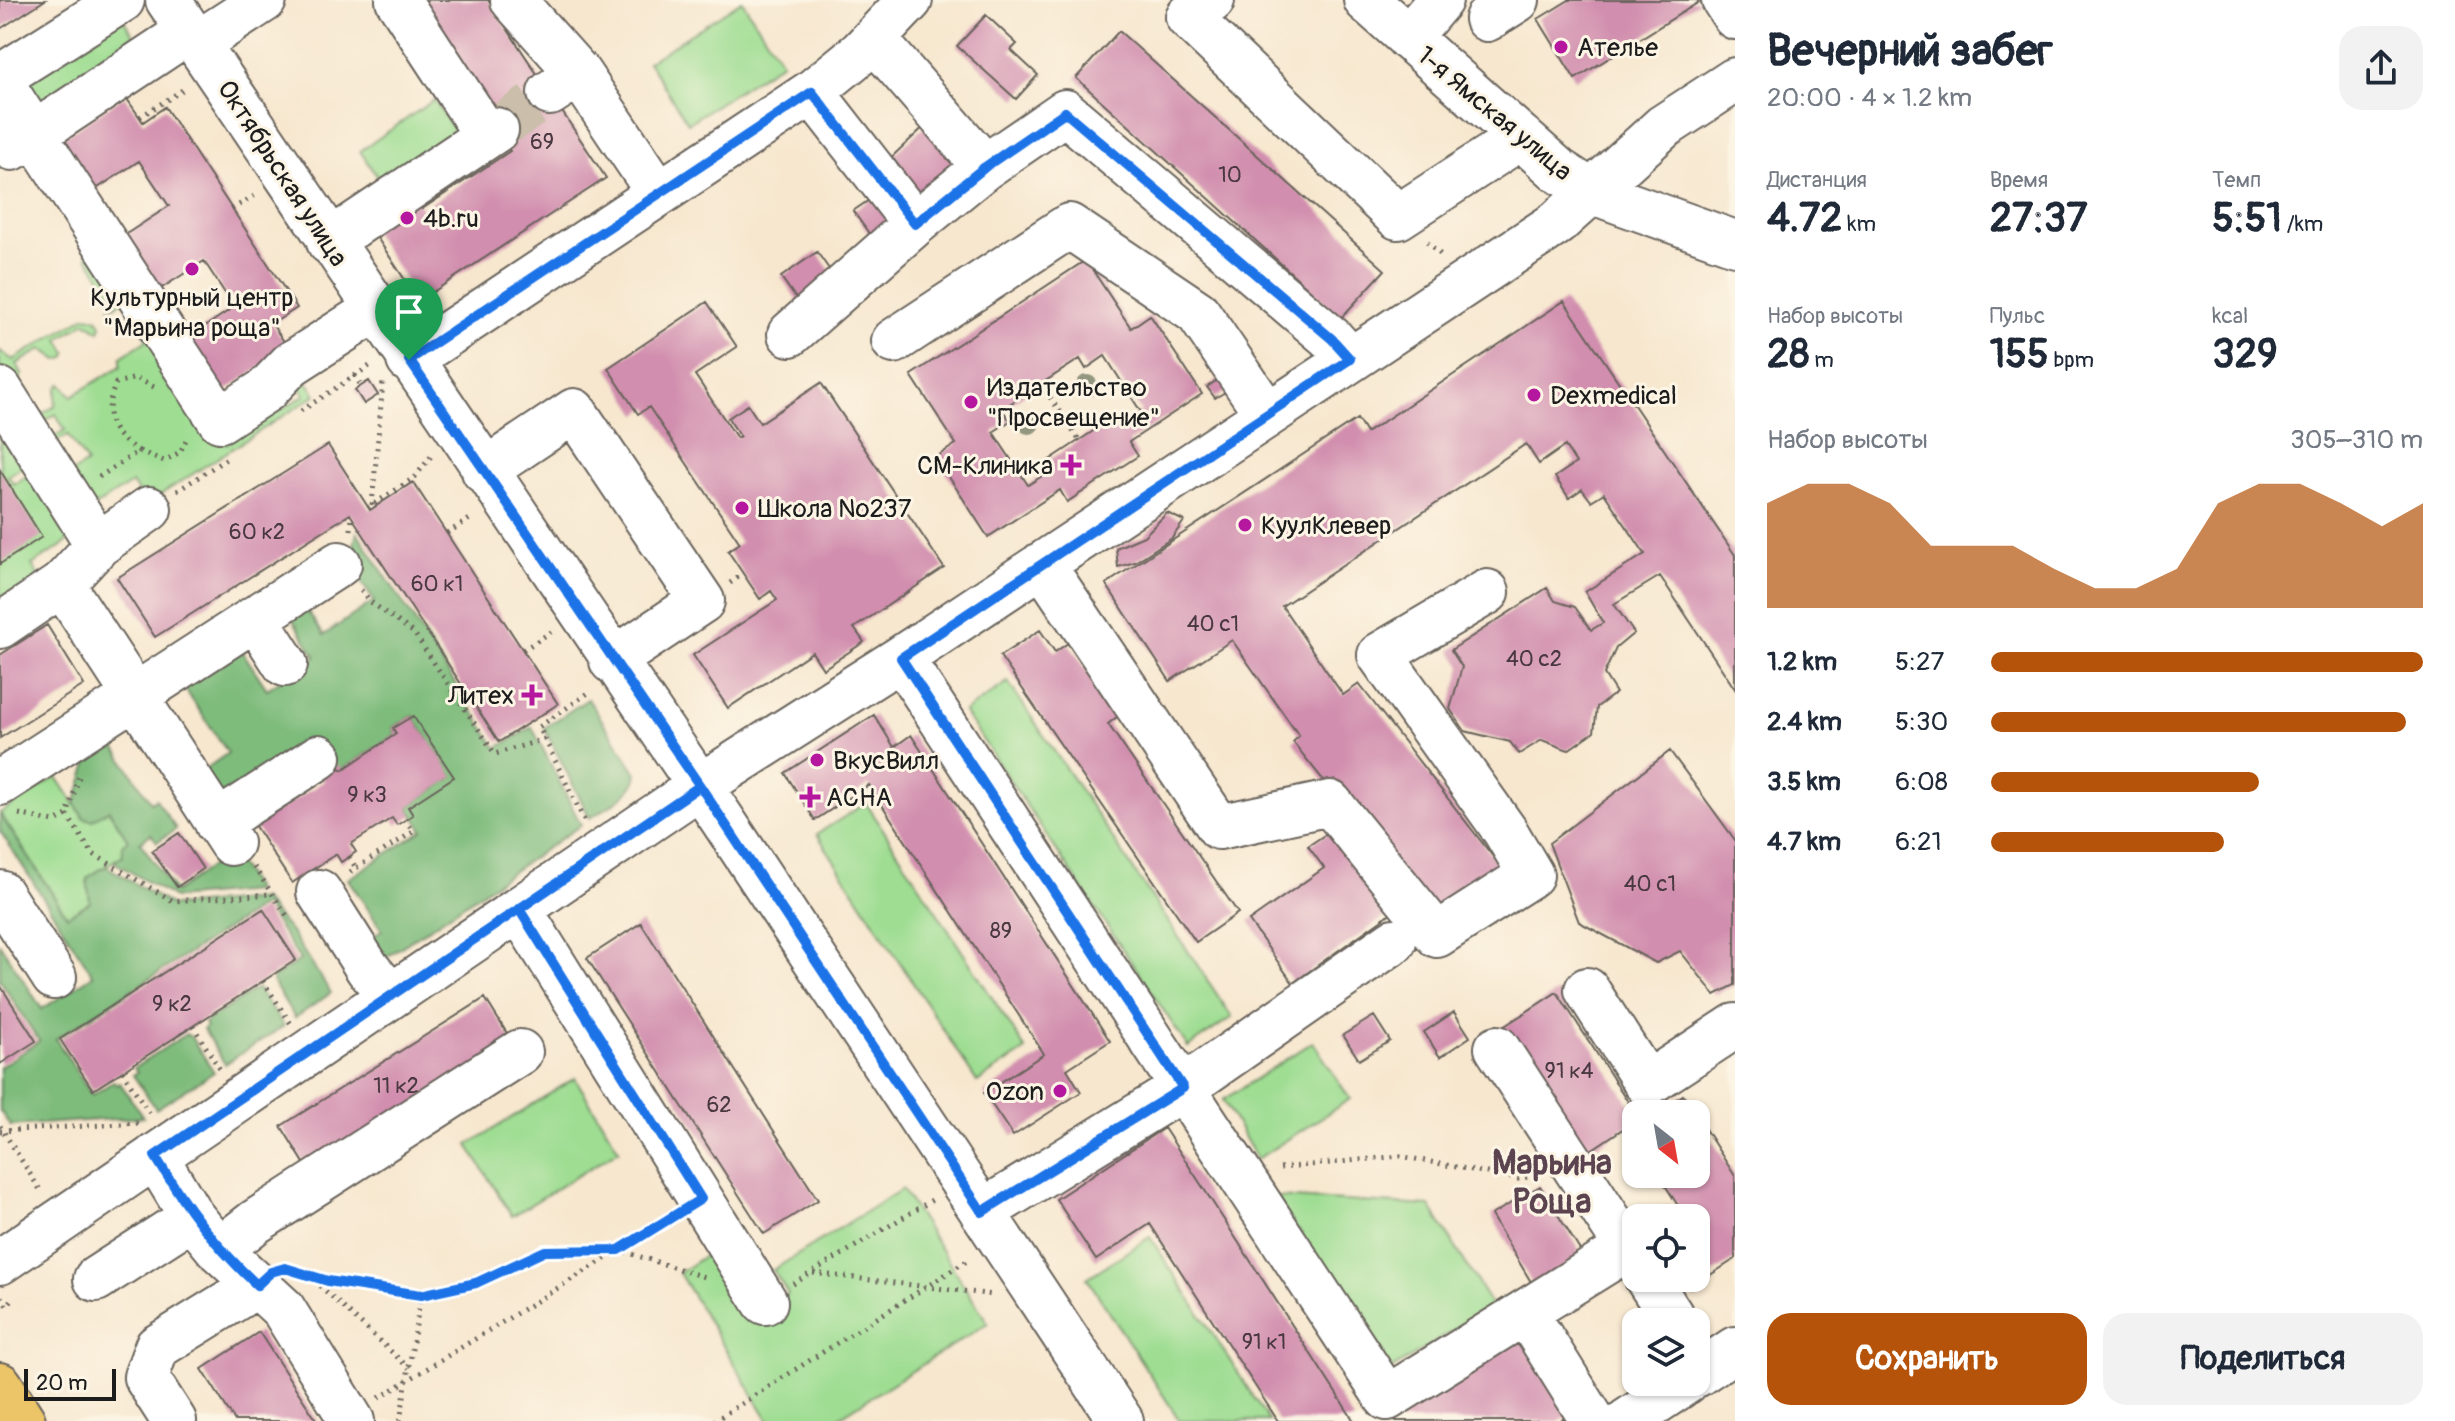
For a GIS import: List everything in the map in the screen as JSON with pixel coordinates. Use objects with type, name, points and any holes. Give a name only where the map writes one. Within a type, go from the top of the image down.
[{"type":"main road","points":[[0,1385],[23,1421]]},
{"type":"street","points":[[122,0],[0,79],[17,132],[220,420],[266,390],[291,364],[375,310]]},
{"type":"street","points":[[17,132],[185,25],[264,0]]},
{"type":"street","points":[[329,242],[492,133],[398,0]]},
{"type":"street","points":[[513,0],[565,84],[658,192]]},
{"type":"street","points":[[1212,0],[1188,17],[1398,217],[1521,137]]},
{"type":"street","name":"1-я Ямская улица","points":[[1366,0],[1521,137],[1590,191],[1735,243]]},
{"type":"street","points":[[1408,38],[1440,0]]},
{"type":"street","points":[[1724,0],[1735,17]]},
{"type":"street","points":[[396,371],[658,192],[812,92],[874,39],[904,2]]},
{"type":"street","name":"Октябрьская улица","points":[[185,25],[375,310],[396,371],[484,471],[602,676],[700,786],[1121,1421]]},
{"type":"street","points":[[874,39],[985,167]]},
{"type":"street","points":[[0,1262],[700,786],[901,658],[1557,223],[1663,127],[1735,80]]},
{"type":"street","points":[[812,92],[915,224]]},
{"type":"street","points":[[790,334],[985,167],[1065,112],[1332,339],[1350,359]]},
{"type":"street","points":[[894,341],[1069,226],[1198,313],[1267,414]]},
{"type":"street","points":[[0,390],[98,545]]},
{"type":"street","points":[[484,471],[574,411],[702,601],[602,676]]},
{"type":"street","points":[[0,626],[62,584],[98,545],[149,509]]},
{"type":"street","points":[[7,798],[73,737],[339,564]]},
{"type":"street","points":[[1042,564],[1219,827],[1330,803],[1437,935],[1531,875],[1505,831],[1380,655],[1487,592]]},
{"type":"street","points":[[62,584],[224,833],[319,757]]},
{"type":"street","points":[[256,619],[285,664]]},
{"type":"street","points":[[901,658],[1387,1398],[1525,1312],[1622,1270]]},
{"type":"street","points":[[0,893],[54,977]]},
{"type":"street","points":[[302,903],[391,996]]},
{"type":"street","points":[[519,909],[765,1302]]},
{"type":"street","points":[[982,1212],[1183,1088],[1394,941]]},
{"type":"street","points":[[1587,990],[1647,1084],[1735,1026]]},
{"type":"street","points":[[1497,1048],[1622,1240]]},
{"type":"street","points":[[96,1279],[206,1233],[255,1222],[520,1052]]},
{"type":"street","points":[[155,1156],[206,1233],[283,1309],[350,1419]]},
{"type":"street","points":[[174,1421],[146,1377],[157,1347],[257,1285]]},
{"type":"street","points":[[1525,1312],[1593,1421]]},
{"type":"street","points":[[1627,1421],[1662,1396]]},
{"type":"path","points":[[140,117],[184,89]]},
{"type":"path","points":[[232,209],[256,195]]},
{"type":"path","points":[[396,371],[370,506],[415,477],[432,454]]},
{"type":"path","points":[[355,375],[361,386]]},
{"type":"path","points":[[164,396],[156,388],[136,378],[116,383],[108,401],[110,422],[123,441],[164,461],[180,452],[188,436],[183,424]]},
{"type":"path","points":[[1041,384],[1079,440]]},
{"type":"path","points":[[67,496],[139,451]]},
{"type":"path","points":[[447,533],[474,516]]},
{"type":"path","points":[[372,603],[414,633],[495,754],[545,739]]},
{"type":"path","points":[[523,650],[551,631]]},
{"type":"path","points":[[590,832],[539,727],[602,676]]},
{"type":"path","points":[[546,711],[551,718]]},
{"type":"path","points":[[7,798],[54,822],[67,815],[85,755],[73,737]]},
{"type":"path","points":[[67,815],[93,854],[173,901],[272,894]]},
{"type":"path","points":[[302,903],[413,832],[405,820]]},
{"type":"path","points":[[349,857],[356,868]]},
{"type":"path","points":[[263,981],[294,1028]]},
{"type":"path","points":[[193,1026],[224,1075]]},
{"type":"path","points":[[1,1129],[155,1122],[122,1071]]},
{"type":"path","points":[[1,1129],[44,1196]]},
{"type":"path","points":[[1240,1172],[1400,1156],[1518,1179],[1576,1169]]},
{"type":"path","points":[[350,1419],[701,1199]]},
{"type":"path","points":[[765,1302],[933,1200]]},
{"type":"path","points":[[257,1285],[271,1272],[285,1268],[421,1295],[476,1283],[545,1251],[619,1250],[707,1277]]},
{"type":"path","points":[[714,1421],[972,1258]]},
{"type":"path","points":[[812,1273],[997,1295]]},
{"type":"path","points":[[308,1275],[409,1368]]},
{"type":"path","points":[[400,1421],[421,1295]]},
{"type":"green space","points":[[742,1],[782,62],[688,123],[648,62]]},
{"type":"green space","points":[[121,16],[144,51],[36,121],[13,86]]},
{"type":"green space","points":[[434,100],[461,140],[387,191],[360,151]]},
{"type":"green space","points":[[87,231],[227,444],[305,395],[295,379],[302,374],[316,395],[146,504],[132,483],[89,510],[67,476],[87,463],[68,435],[50,445],[48,440],[65,430],[56,414],[35,426],[37,417],[55,406],[57,388],[61,384],[72,396],[121,366],[121,357],[147,340],[129,299],[109,308],[117,302],[87,257]]},
{"type":"green space","points":[[86,316],[97,318],[101,325],[99,331],[86,322],[59,339],[67,353],[65,358],[58,360],[42,349],[17,364],[22,374],[19,382],[0,374],[0,351],[13,360]]},
{"type":"green space","points":[[0,409],[32,460],[8,476],[14,484],[38,468],[69,532],[66,543],[32,565],[45,587],[0,617]]},
{"type":"green space","points":[[357,532],[497,748],[532,727],[581,825],[379,962],[365,942],[382,930],[348,879],[423,830],[408,807],[453,777],[413,716],[393,728],[396,734],[342,770],[226,804],[204,770],[228,753],[182,685],[236,642],[267,689],[316,657],[292,618],[306,609],[324,635],[374,601],[349,564]]},
{"type":"green space","points":[[1008,682],[1232,1017],[1188,1047],[964,712]]},
{"type":"green space","points":[[588,699],[637,773],[626,794],[590,818],[544,728]]},
{"type":"green space","points":[[104,731],[151,802],[156,799],[176,829],[157,842],[151,834],[140,842],[175,892],[231,852],[256,891],[174,898],[114,862],[123,855],[122,845],[128,840],[109,810],[92,820],[84,818],[75,804],[91,754],[84,744]]},
{"type":"green space","points":[[57,777],[84,818],[92,820],[108,810],[129,841],[123,855],[87,878],[90,902],[67,916],[0,813]]},
{"type":"green space","points":[[866,803],[1026,1050],[977,1082],[817,834]]},
{"type":"green space","points":[[0,814],[67,916],[90,902],[87,878],[106,866],[172,906],[262,899],[290,931],[331,993],[295,1018],[273,983],[273,978],[300,960],[264,905],[56,1039],[92,1095],[114,1081],[117,1085],[120,1083],[143,1117],[10,1126],[0,1111],[0,1067],[39,1041],[0,980],[0,944],[42,1009],[93,975],[0,831]]},
{"type":"green space","points":[[257,988],[284,1026],[225,1064],[203,1029],[206,1027],[204,1023]]},
{"type":"green space","points":[[186,1034],[214,1072],[156,1109],[133,1075],[137,1072],[134,1068]]},
{"type":"green space","points":[[1313,1042],[1350,1099],[1257,1159],[1223,1100]]},
{"type":"green space","points":[[575,1078],[619,1150],[512,1216],[468,1145]]},
{"type":"green space","points":[[902,1189],[988,1323],[833,1421],[769,1421],[679,1273],[709,1253],[751,1318],[788,1294],[773,1270]]},
{"type":"green space","points":[[1276,1197],[1430,1206],[1492,1306],[1386,1373]]},
{"type":"green space","points":[[1150,1237],[1269,1421],[1180,1421],[1087,1278]]},
{"type":"building","points":[[0,0],[45,0],[0,29]]},
{"type":"building","points":[[409,0],[488,0],[606,178],[419,301],[372,230],[416,200],[422,209],[510,151]]},
{"type":"building","points":[[1569,0],[1699,2],[1575,79],[1538,19]]},
{"type":"building","points":[[986,15],[1017,44],[1011,50],[1038,75],[1016,99],[957,46]]},
{"type":"building","points":[[1119,31],[1385,270],[1341,318],[1076,78]]},
{"type":"building","name":"Культурный центр \"Марьина роща\"","points":[[125,96],[143,122],[165,107],[297,308],[272,324],[289,349],[214,398],[179,344],[234,307],[204,261],[149,296],[114,242],[169,206],[139,161],[84,197],[50,146]]},
{"type":"building","points":[[928,123],[970,168],[926,208],[884,164]]},
{"type":"building","points":[[881,192],[900,221],[873,239],[853,211]]},
{"type":"building","points":[[817,252],[836,279],[800,304],[781,277]]},
{"type":"building","name":"Издательство \"Просвещение\"","points":[[1086,260],[1131,328],[1150,315],[1202,394],[1129,442],[1138,456],[1067,502],[1060,490],[988,537],[936,457],[956,444],[911,375]],"holes":[[[1105,356],[1141,412],[1119,426],[1113,418],[1042,465],[1047,473],[1028,485],[993,432],[1010,421],[1002,409],[1080,359],[1086,369]]]},
{"type":"building","points":[[1564,301],[1735,555],[1735,689],[1660,576],[1614,604],[1634,633],[1616,648],[1604,674],[1616,693],[1597,707],[1594,732],[1568,750],[1542,740],[1519,754],[1510,742],[1465,731],[1450,709],[1462,667],[1451,650],[1547,588],[1555,601],[1575,607],[1591,630],[1603,623],[1585,592],[1645,554],[1604,493],[1591,501],[1582,489],[1569,498],[1555,477],[1576,463],[1565,446],[1539,464],[1526,444],[1282,606],[1343,695],[1359,684],[1501,867],[1433,918],[1293,742],[1299,736],[1232,640],[1170,681],[1106,584],[1357,419],[1366,433]]},
{"type":"building","points":[[707,302],[737,347],[695,375],[737,438],[740,436],[728,418],[748,405],[760,423],[821,383],[944,568],[854,628],[864,642],[823,669],[812,652],[728,708],[693,655],[777,600],[771,591],[760,599],[728,551],[740,543],[649,407],[638,414],[608,368]]},
{"type":"building","points":[[1219,379],[1227,391],[1215,398],[1207,387]]},
{"type":"building","points":[[369,381],[378,395],[364,404],[355,390]]},
{"type":"building","points":[[328,445],[370,510],[413,482],[558,704],[499,742],[350,514],[155,637],[117,578]]},
{"type":"building","points":[[0,470],[42,537],[0,564]]},
{"type":"building","points":[[1167,513],[1184,521],[1172,538],[1135,562],[1118,567],[1116,548],[1144,536]]},
{"type":"building","points":[[47,625],[84,685],[0,738],[0,655]]},
{"type":"building","points":[[1040,630],[1055,652],[1068,643],[1118,716],[1108,724],[1238,913],[1196,942],[1000,656]]},
{"type":"building","points":[[874,715],[894,747],[911,735],[1110,1041],[1067,1069],[1081,1092],[1013,1136],[984,1093],[1044,1054],[869,785],[815,820],[785,773]]},
{"type":"building","points":[[413,716],[454,777],[408,807],[413,815],[397,825],[392,818],[351,844],[356,852],[341,862],[336,854],[292,883],[251,820],[271,807],[275,813],[324,781],[321,775],[338,764],[342,770],[396,734],[393,728]]},
{"type":"building","points":[[1670,751],[1735,840],[1735,985],[1715,995],[1680,951],[1656,963],[1579,922],[1549,843]]},
{"type":"building","points":[[1332,830],[1392,912],[1293,983],[1249,921],[1324,868],[1308,846]]},
{"type":"building","points":[[179,833],[203,869],[177,887],[152,851]]},
{"type":"building","points":[[263,909],[296,960],[93,1090],[60,1039]]},
{"type":"building","points":[[641,923],[818,1200],[764,1234],[587,958]]},
{"type":"building","points":[[0,985],[36,1041],[0,1064]]},
{"type":"building","points":[[1557,992],[1627,1100],[1622,1100],[1622,1129],[1585,1154],[1503,1027]]},
{"type":"building","points":[[485,998],[513,1043],[309,1171],[281,1126]]},
{"type":"building","points":[[1454,1012],[1470,1037],[1440,1057],[1424,1032]]},
{"type":"building","points":[[1374,1016],[1390,1041],[1359,1060],[1343,1035]]},
{"type":"building","points":[[1164,1128],[1354,1421],[1278,1421],[1150,1224],[1096,1260],[1056,1199]]},
{"type":"building","points":[[1710,1137],[1735,1176],[1735,1259],[1710,1275],[1710,1204],[1677,1204],[1667,1188],[1710,1188]]},
{"type":"building","points":[[1540,1186],[1586,1260],[1537,1292],[1491,1215]]},
{"type":"building","points":[[259,1332],[317,1421],[235,1421],[202,1369]]},
{"type":"building","points":[[1519,1334],[1570,1414],[1559,1421],[1396,1421],[1392,1415]]},
{"type":"tunnel","points":[[496,130],[550,93]]},
{"type":"place","name":"Ателье","points":[[1561,47]]},
{"type":"place","name":"4b.ru","points":[[407,218]]},
{"type":"place","name":"Культурный центр \"Марьина роща\"","points":[[192,269]]},
{"type":"place","name":"Dexmedical","points":[[1534,395]]},
{"type":"place","name":"Издательство \"Просвещение\"","points":[[971,402]]},
{"type":"place","name":"СМ-Клиника","points":[[1071,465]]},
{"type":"place","name":"Школа №237","points":[[742,508]]},
{"type":"place","name":"КуулКлевер","points":[[1245,525]]},
{"type":"place","name":"Литех","points":[[532,695]]},
{"type":"place","name":"ВкусВилл","points":[[817,760]]},
{"type":"place","name":"АСНА","points":[[810,797]]},
{"type":"place","name":"Ozon","points":[[1060,1091]]},
{"type":"district","name":"Марьина Роща","points":[[1552,1182]]},
{"type":"route","points":[[409,360],[700,786],[519,909],[701,1199],[619,1250],[545,1251],[476,1283],[421,1295],[328,1281],[285,1268],[271,1272],[257,1285],[219,1250],[192,1217],[155,1156],[700,786],[982,1212],[1183,1088],[901,658],[1350,359],[1332,339],[1065,112],[985,167],[915,224],[812,92],[409,360]]}]
